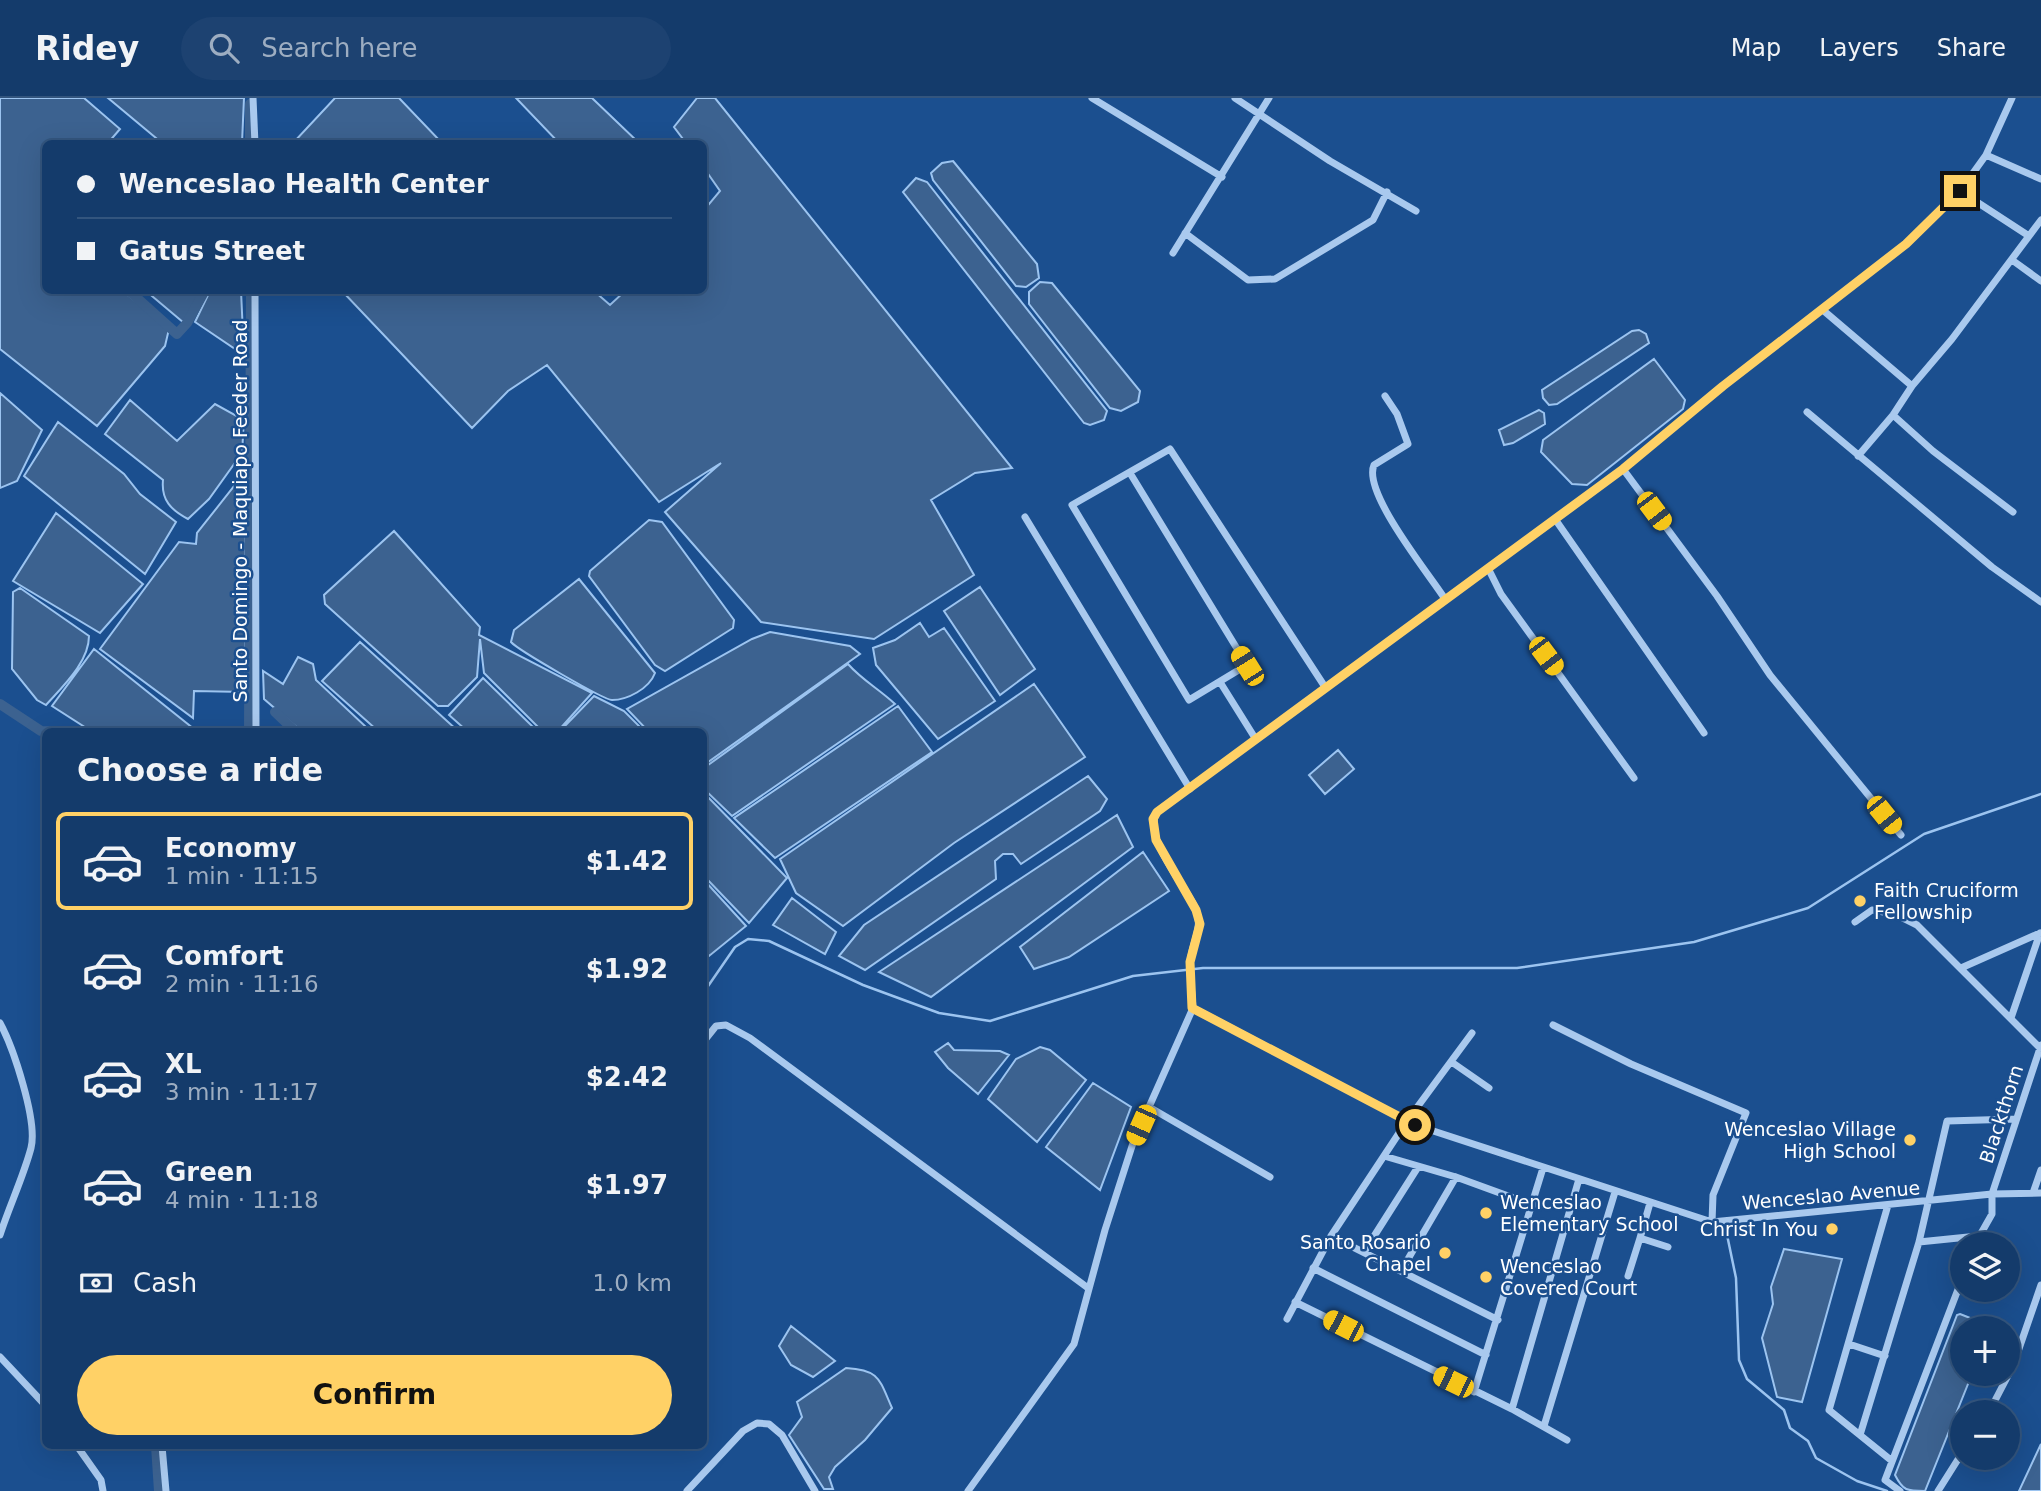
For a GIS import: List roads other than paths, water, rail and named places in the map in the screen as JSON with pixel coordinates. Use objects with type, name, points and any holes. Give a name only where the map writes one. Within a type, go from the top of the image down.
[{"type":"street","points":[[253,98],[255,140]]},
{"type":"street","points":[[1092,98],[1222,177]]},
{"type":"street","points":[[1235,98],[1330,161],[1416,211]]},
{"type":"street","points":[[1172,253],[1269,98]]},
{"type":"street","points":[[968,1491],[1074,1344],[1088,1288],[1133,1143],[1192,1008],[1190,962],[1200,924],[1196,910],[1156,840],[1153,819],[1157,812],[1623,469],[1723,386],[1824,311],[1906,244],[1960,191],[1986,155],[2012,98]]},
{"type":"street","points":[[1986,155],[2041,179]]},
{"type":"street","points":[[1960,191],[2028,236]]},
{"type":"street","points":[[1185,233],[1248,280],[1275,279],[1373,220],[1387,192]]},
{"type":"street","points":[[1858,456],[1893,415],[1912,386],[2041,220]]},
{"type":"street","points":[[2012,260],[2041,281]]},
{"type":"street","name":"Santo Domingo - Maquiapo Feeder Road","points":[[256,294],[256,728]]},
{"type":"street","points":[[1824,311],[1912,386]]},
{"type":"street","points":[[1385,396],[1397,414],[1408,444],[1374,465],[1372,483],[1392,522],[1445,599]]},
{"type":"street","points":[[1807,412],[1992,567],[2041,602]]},
{"type":"street","points":[[1893,415],[1933,451],[2013,512]]},
{"type":"street","points":[[1129,473],[1247,666],[1189,700],[1072,505],[1170,449],[1325,687]]},
{"type":"street","points":[[1623,469],[1717,596],[1770,675],[1901,835]]},
{"type":"street","points":[[1025,517],[1190,789]]},
{"type":"street","points":[[1555,519],[1704,733]]},
{"type":"street","points":[[1488,568],[1501,594],[1634,778]]},
{"type":"street","points":[[1220,682],[1255,738]]},
{"type":"street","points":[[1855,922],[1872,910],[1895,914],[1917,925],[2040,1046]]},
{"type":"street","points":[[1961,968],[2041,933]]},
{"type":"street","points":[[2011,1018],[2041,933]]},
{"type":"street","name":"Wenceslao Avenue","points":[[1192,1008],[1407,1121],[1578,1180],[1712,1222],[1992,1194],[2037,1193]]},
{"type":"street","points":[[0,1023],[16,1065],[32,1126],[32,1146],[0,1235]]},
{"type":"street","points":[[707,1037],[716,1026],[726,1025],[750,1038],[1088,1288]]},
{"type":"street","points":[[1553,1025],[1631,1063],[1746,1113],[1713,1195],[1712,1222]]},
{"type":"street","points":[[1287,1319],[1331,1236],[1407,1121],[1453,1063],[1472,1033]]},
{"type":"street","name":"Blackthorn","points":[[1983,1232],[1992,1214],[1992,1194],[2040,1046]]},
{"type":"street","points":[[1453,1063],[1489,1088]]},
{"type":"street","points":[[1149,1107],[1270,1177]]},
{"type":"street","points":[[1860,1435],[1919,1242],[1947,1121],[2016,1119]]},
{"type":"street","points":[[1384,1156],[1456,1177],[1533,1205]]},
{"type":"street","points":[[1364,1252],[1418,1167]]},
{"type":"street","points":[[1474,1392],[1543,1168]]},
{"type":"street","points":[[2037,1193],[2041,1170]]},
{"type":"street","points":[[1401,1271],[1456,1177]]},
{"type":"street","points":[[1512,1409],[1578,1180]]},
{"type":"street","points":[[1544,1426],[1615,1192]]},
{"type":"street","points":[[1628,1276],[1650,1203]]},
{"type":"street","points":[[1888,1205],[1829,1410],[1892,1461]]},
{"type":"street","points":[[1331,1236],[1498,1320]]},
{"type":"street","points":[[1640,1238],[1668,1247]]},
{"type":"street","points":[[1919,1242],[1950,1241]]},
{"type":"street","points":[[1313,1268],[1486,1355]]},
{"type":"street","points":[[1995,1400],[2012,1366],[2041,1285]]},
{"type":"street","points":[[1295,1302],[1512,1409],[1567,1440]]},
{"type":"street","points":[[1900,1491],[1885,1480],[1953,1302]]},
{"type":"street","points":[[1849,1345],[1885,1356]]},
{"type":"street","points":[[0,1357],[42,1402]]},
{"type":"street","points":[[687,1491],[743,1431],[757,1423],[769,1424],[782,1435],[815,1491]]},
{"type":"street","points":[[78,1449],[101,1480],[103,1491]]},
{"type":"street","points":[[162,1449],[166,1491]]},
{"type":"street","points":[[1938,1491],[1951,1470]]},
{"type":"water","points":[[0,98],[84,98],[120,129],[111,140],[42,140],[42,294],[127,294],[169,329],[165,346],[97,426],[0,349]]},
{"type":"water","points":[[108,98],[244,98],[242,140],[158,140]]},
{"type":"water","points":[[335,98],[399,98],[439,140],[296,140]]},
{"type":"water","points":[[516,98],[592,98],[636,140],[556,140]]},
{"type":"water","points":[[697,98],[715,98],[1012,468],[975,473],[931,500],[974,575],[874,639],[761,622],[665,512],[721,463],[659,502],[547,365],[508,391],[472,428],[345,294],[597,294],[610,305],[622,294],[707,294],[707,206],[720,191],[707,172],[707,140],[684,140],[674,127]]},
{"type":"water","points":[[953,161],[1037,264],[1039,278],[1026,287],[1016,286],[933,180],[931,173],[942,163]]},
{"type":"water","points":[[916,178],[927,182],[1107,411],[1104,420],[1090,425],[1084,423],[903,192]]},
{"type":"water","points":[[1040,282],[1052,283],[1140,391],[1138,402],[1121,411],[1110,408],[1029,304],[1029,292]]},
{"type":"water","points":[[150,294],[200,294],[184,323]]},
{"type":"water","points":[[209,294],[241,294],[244,355],[195,322]]},
{"type":"water","points":[[1639,330],[1646,334],[1649,343],[1557,404],[1549,405],[1543,398],[1542,390],[1632,331]]},
{"type":"water","points":[[1654,359],[1685,400],[1683,409],[1587,485],[1572,484],[1541,452],[1543,440]]},
{"type":"water","points":[[0,393],[42,430],[17,481],[0,488]]},
{"type":"water","points":[[130,400],[177,441],[215,404],[244,420],[242,453],[209,499],[188,519],[168,504],[163,480],[105,434]]},
{"type":"water","points":[[1539,410],[1544,413],[1545,424],[1513,443],[1504,445],[1499,430]]},
{"type":"water","points":[[58,422],[124,474],[140,494],[176,522],[145,574],[24,476]]},
{"type":"water","points":[[246,471],[245,692],[194,691],[193,718],[100,649],[179,542],[196,544],[197,533]]},
{"type":"water","points":[[56,513],[143,584],[100,633],[13,581]]},
{"type":"water","points":[[649,520],[662,522],[734,620],[733,628],[665,671],[655,665],[589,576],[590,571]]},
{"type":"water","points":[[394,531],[480,627],[479,635],[592,693],[561,728],[539,728],[484,673],[480,639],[477,677],[448,706],[438,706],[325,604],[324,595]]},
{"type":"water","points":[[579,579],[655,673],[643,689],[631,696],[612,700],[606,698],[544,664],[511,642],[514,630]]},
{"type":"water","points":[[980,587],[1035,669],[1000,695],[944,611]]},
{"type":"water","points":[[20,588],[89,636],[88,646],[80,664],[46,705],[37,700],[12,669],[13,592]]},
{"type":"water","points":[[920,623],[929,637],[944,628],[995,701],[938,739],[876,665],[873,648],[895,640]]},
{"type":"water","points":[[770,632],[850,646],[860,654],[707,763],[707,728],[645,728],[627,709],[752,639]]},
{"type":"water","points":[[360,642],[455,728],[375,728],[322,681]]},
{"type":"water","points":[[94,649],[193,728],[86,728],[52,706]]},
{"type":"water","points":[[298,657],[313,664],[316,680],[365,726],[298,728],[264,699],[263,671],[283,684]]},
{"type":"water","points":[[848,664],[895,704],[732,816],[707,792],[707,766]]},
{"type":"water","points":[[483,678],[534,728],[464,728],[449,715]]},
{"type":"water","points":[[1034,684],[1085,757],[954,843],[843,926],[796,893],[780,859]]},
{"type":"water","points":[[594,696],[624,711],[641,728],[563,728]]},
{"type":"water","points":[[898,706],[932,752],[775,858],[734,818]]},
{"type":"water","points":[[1338,750],[1354,769],[1325,794],[1309,775]]},
{"type":"water","points":[[1088,776],[1107,799],[1100,811],[1021,864],[1013,854],[1003,854],[995,861],[996,879],[865,970],[839,956],[864,925]]},
{"type":"water","points":[[707,796],[787,878],[749,923],[707,879]]},
{"type":"water","points":[[1117,815],[1133,847],[931,997],[879,972]]},
{"type":"water","points":[[1143,852],[1169,891],[1069,957],[1034,969],[1020,947]]},
{"type":"water","points":[[707,883],[746,926],[709,956],[707,954]]},
{"type":"water","points":[[792,898],[836,932],[825,954],[773,925]]},
{"type":"water","points":[[948,1043],[954,1050],[1000,1051],[1009,1055],[978,1094],[948,1068],[935,1052]]},
{"type":"water","points":[[1040,1047],[1050,1050],[1086,1080],[1037,1142],[988,1099],[1016,1059]]},
{"type":"water","points":[[1093,1083],[1131,1107],[1100,1190],[1046,1147]]},
{"type":"water","points":[[1784,1249],[1842,1259],[1802,1402],[1777,1397],[1762,1338],[1773,1304],[1771,1287]]},
{"type":"water","points":[[791,1326],[835,1361],[813,1377],[791,1365],[779,1346]]},
{"type":"water","points":[[1950,1333],[1950,1386],[1967,1386],[1962,1400],[1950,1400],[1950,1429],[1925,1491],[1903,1487],[1895,1475]]},
{"type":"water","points":[[846,1368],[866,1371],[877,1378],[892,1408],[865,1440],[835,1467],[829,1477],[833,1489],[824,1489],[789,1435],[802,1417],[797,1402]]},
{"type":"water","points":[[2041,1444],[2041,1491],[2019,1491]]},
{"type":"waterway","points":[[250,104],[250,140]]},
{"type":"waterway","points":[[132,294],[177,334],[187,323],[203,294]]},
{"type":"waterway","points":[[249,728],[251,294]]},
{"type":"waterway","points":[[0,704],[42,731]]},
{"type":"waterway","points":[[275,712],[292,728]]},
{"type":"waterway","points":[[707,988],[735,947],[748,939],[769,941],[863,985],[939,1013],[990,1021],[1133,976],[1203,968],[1517,968],[1694,942],[1808,908],[1924,834],[2041,794]]},
{"type":"waterway","points":[[1726,1230],[1736,1278],[1739,1360],[1747,1379],[1784,1410],[1790,1428],[1808,1441],[1816,1458],[1857,1481],[1887,1491]]},
{"type":"waterway","points":[[156,1449],[159,1491]]},
{"type":"place","name":"Faith Cruciform Fellowship","points":[[1860,901]]},
{"type":"place","name":"Wenceslao Village High School","points":[[1910,1140]]},
{"type":"place","name":"Wenceslao Elementary School","points":[[1486,1213]]},
{"type":"place","name":"Christ In You","points":[[1832,1229]]},
{"type":"place","name":"Santo Rosario Chapel","points":[[1445,1253]]},
{"type":"place","name":"Wenceslao Covered Court","points":[[1486,1277]]}]
